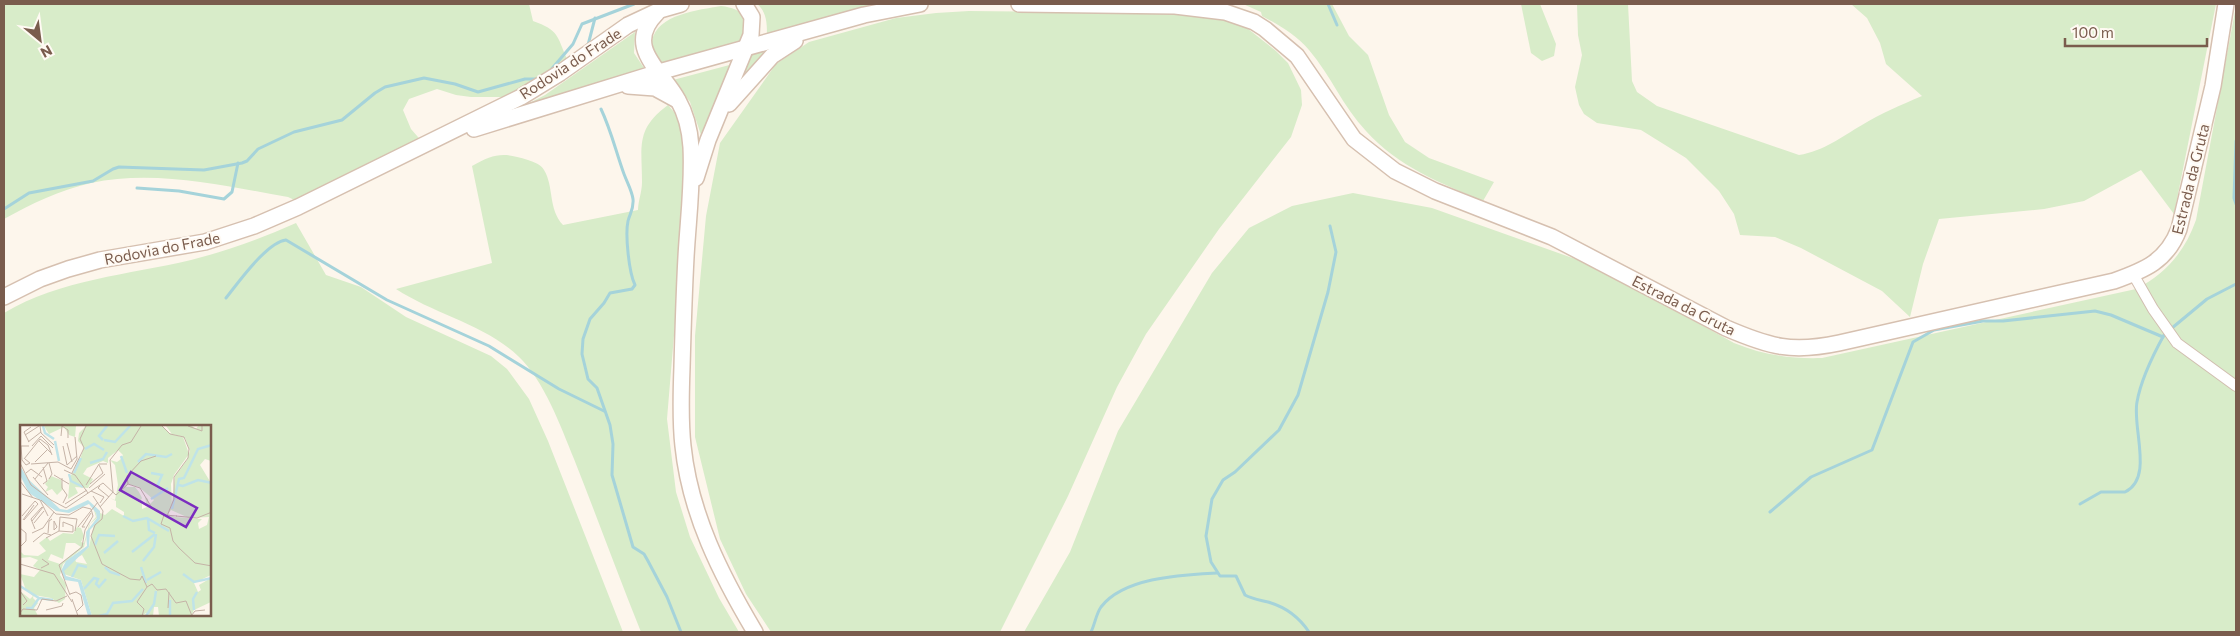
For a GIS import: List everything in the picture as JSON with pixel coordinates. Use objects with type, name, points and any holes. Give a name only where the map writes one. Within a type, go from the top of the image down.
[{"type":"main road","name":"Rodovia do Frade","points":[[4,297],[40,279],[100,260],[205,242],[230,235],[298,207],[521,97],[560,73],[612,35],[660,10],[681,4]]},
{"type":"main road","points":[[691,199],[704,153],[746,48],[753,22],[749,10],[744,4]]},
{"type":"main road","points":[[716,121],[772,56],[789,44],[824,26],[864,15],[920,4]]},
{"type":"main road","name":"Estrada da Gruta","points":[[1019,4],[1199,8],[1225,12],[1254,22],[1297,56],[1354,139],[1395,171],[1448,197],[1552,237],[1752,340],[1777,347],[1797,349],[1820,347],[2076,290],[2133,274],[2162,258],[2174,244],[2179,229],[2213,86],[2226,4]]},
{"type":"main road","points":[[660,10],[647,25],[642,39],[646,54],[679,101],[685,116],[690,139],[691,199],[683,323],[681,404],[683,448],[695,501],[708,543],[723,577],[755,632]]},
{"type":"main road","name":"Rodovia do Frade","points":[[400,158],[493,122],[659,72],[824,26]]},
{"type":"main road","points":[[614,86],[655,88],[679,101]]},
{"type":"street","points":[[2133,274],[2152,309],[2177,344],[2236,386]]},
{"type":"green space","points":[[4,4],[529,4],[533,21],[553,31],[559,39],[567,59],[517,97],[471,97],[437,89],[409,99],[403,110],[411,129],[424,144],[303,204],[288,197],[215,184],[165,178],[116,179],[68,189],[4,219]]},
{"type":"green space","points":[[757,4],[885,4],[767,36],[765,14]]},
{"type":"green space","points":[[1243,4],[1332,4],[1349,36],[1368,55],[1389,115],[1405,142],[1429,158],[1494,182],[1483,201],[1421,173],[1378,144],[1358,122],[1317,59],[1304,45],[1287,31],[1262,16],[1261,12]]},
{"type":"green space","points":[[1521,4],[1540,4],[1556,44],[1554,56],[1542,61],[1531,53]]},
{"type":"green space","points":[[1577,4],[1628,4],[1632,81],[1637,92],[1657,106],[1799,155],[1824,147],[1891,109],[1922,96],[1886,64],[1880,43],[1867,18],[1851,4],[2216,4],[2174,214],[2141,170],[2084,201],[2044,209],[1939,219],[1923,264],[1910,317],[1882,291],[1801,248],[1775,237],[1740,235],[1734,214],[1719,191],[1686,158],[1641,130],[1597,123],[1584,114],[1579,105],[1575,87],[1582,55],[1578,35]]},
{"type":"green space","points":[[721,6],[735,9],[742,15],[745,25],[745,39],[734,45],[663,64],[655,56],[652,51],[652,41],[655,32],[662,25],[680,15]]},
{"type":"green space","points":[[2236,6],[2236,632],[1024,632],[1070,552],[1118,431],[1212,273],[1249,228],[1292,206],[1353,193],[1432,208],[1595,266],[1734,343],[1766,353],[1799,358],[1822,358],[2136,289],[2165,269],[2180,252],[2196,220]]},
{"type":"green space","points":[[969,11],[1192,13],[1238,21],[1288,63],[1301,90],[1302,105],[1291,137],[1219,229],[1146,334],[1117,387],[1068,496],[1000,632],[771,632],[746,594],[720,539],[695,437],[695,336],[706,216],[720,143],[776,64],[809,42],[896,18]]},
{"type":"green space","points":[[635,32],[634,53],[646,71],[502,117],[545,95]]},
{"type":"green space","points":[[781,42],[736,90],[751,51]]},
{"type":"green space","points":[[737,63],[704,144],[690,102],[673,80]]},
{"type":"green space","points":[[668,105],[681,120],[689,155],[667,419],[676,492],[690,537],[719,598],[739,632],[641,632],[583,481],[551,404],[536,378],[518,356],[505,345],[474,327],[426,306],[396,289],[492,263],[472,166],[493,156],[512,156],[537,163],[541,166],[547,176],[555,212],[563,225],[638,210],[642,186],[642,149],[645,131],[657,114]]},
{"type":"green space","points":[[296,223],[326,275],[361,287],[406,317],[491,356],[507,369],[529,399],[548,441],[623,632],[4,632],[4,313],[48,292],[72,285],[191,260],[244,244]]},
{"type":"waterway","points":[[549,72],[573,44],[582,24],[634,4]]},
{"type":"waterway","points":[[1328,4],[1337,25]]},
{"type":"waterway","points":[[588,45],[595,18]]},
{"type":"waterway","points":[[4,209],[29,193],[93,181],[119,167],[204,170],[242,163],[247,161],[258,149],[294,132],[342,120],[385,87],[424,78],[455,84],[478,92],[525,79],[538,79]]},
{"type":"waterway","points":[[601,109],[633,199],[633,206],[628,221],[627,244],[629,263],[635,285],[632,289],[610,293],[590,319],[583,339],[582,354],[588,379],[597,388],[610,425],[613,444],[612,475],[633,547],[644,554],[648,561],[667,597],[681,632]]},
{"type":"waterway","points":[[2236,141],[2234,198],[2236,204]]},
{"type":"waterway","points":[[137,188],[179,191],[224,199],[232,192],[238,163]]},
{"type":"waterway","points":[[1309,632],[1296,617],[1286,610],[1275,604],[1245,595],[1236,576],[1220,576],[1211,562],[1206,536],[1212,499],[1223,480],[1235,472],[1279,430],[1298,395],[1328,292],[1336,252],[1330,226]]},
{"type":"waterway","points":[[226,298],[262,255],[278,242],[286,240],[387,300],[489,346],[559,389],[604,411]]},
{"type":"waterway","points":[[2172,328],[2207,299],[2236,284]]},
{"type":"waterway","points":[[1770,512],[1811,477],[1872,450],[1913,342],[1934,330],[1983,321],[2003,321],[2095,311],[2111,315],[2163,337]]},
{"type":"waterway","points":[[2080,504],[2101,492],[2125,492],[2134,485],[2140,464],[2136,413],[2137,402],[2144,376],[2164,335]]},
{"type":"waterway","points":[[1091,632],[1101,607],[1111,597],[1124,589],[1171,577],[1217,573]]}]
